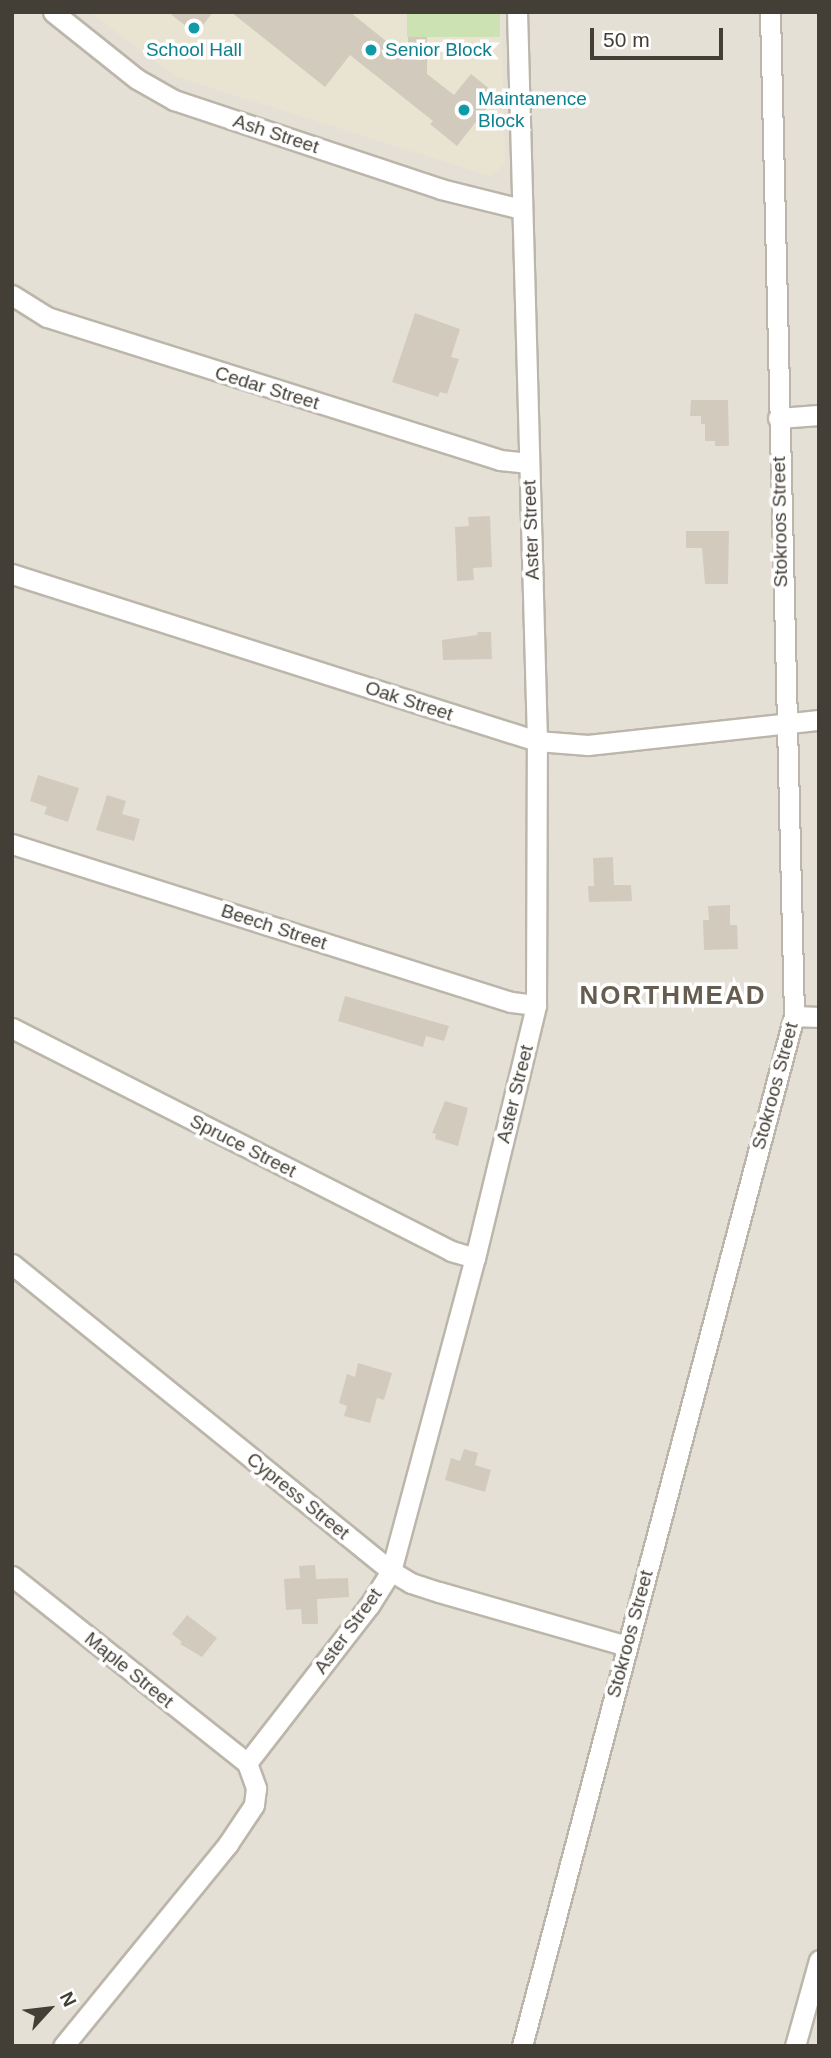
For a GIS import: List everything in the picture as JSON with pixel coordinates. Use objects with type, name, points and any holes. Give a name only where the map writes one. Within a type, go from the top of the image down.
[{"type":"street","name":"Ash Street","points":[[53,12],[137,79],[174,100],[441,189],[521,209]]},
{"type":"street","name":"Aster Street","points":[[247,1763],[369,1606],[391,1571],[475,1258],[536,1005],[537,741],[517,12]]},
{"type":"street","name":"Stokroos Street","points":[[522,2046],[794,1016],[770,12]]},
{"type":"street","name":"Cedar Street","points":[[12,295],[47,317],[489,456],[529,463]]},
{"type":"street","points":[[778,418],[819,415]]},
{"type":"street","name":"Oak Street","points":[[12,574],[537,741],[588,745],[819,720]]},
{"type":"street","name":"Beech Street","points":[[12,844],[498,998],[536,1005]]},
{"type":"street","points":[[794,1016],[819,1017]]},
{"type":"street","name":"Spruce Street","points":[[12,1028],[438,1245],[475,1258]]},
{"type":"street","name":"Cypress Street","points":[[12,1264],[391,1571],[411,1583],[439,1592],[627,1646]]},
{"type":"street","name":"Maple Street","points":[[12,1576],[247,1763]]},
{"type":"street","points":[[63,2046],[250,1813],[256,1788],[247,1763]]},
{"type":"street","points":[[795,2046],[819,1960]]},
{"type":"shaded area","points":[[12,12],[819,12],[819,2046],[12,2046]]},
{"type":"shaded area","points":[[89,12],[501,12],[505,164],[490,176],[177,77]]},
{"type":"green space","points":[[407,12],[500,12],[500,37],[407,37]]},
{"type":"building","name":"School Hall","points":[[168,12],[213,12],[196,34]]},
{"type":"building","points":[[231,12],[350,12],[408,59],[408,37],[427,37],[427,74],[454,95],[471,74],[497,95],[457,146],[430,124],[433,121],[350,55],[325,87]]},
{"type":"building","points":[[415,313],[460,329],[451,357],[459,359],[447,394],[440,392],[438,397],[392,382]]},
{"type":"building","points":[[691,400],[728,400],[729,446],[715,446],[715,441],[705,441],[705,424],[701,424],[701,416],[690,416]]},
{"type":"building","points":[[490,516],[492,567],[473,568],[474,580],[457,581],[455,527],[469,526],[468,517]]},
{"type":"building","points":[[686,531],[729,531],[728,584],[705,584],[702,548],[686,548]]},
{"type":"building","points":[[478,632],[491,632],[492,659],[443,660],[442,640],[477,635]]},
{"type":"building","points":[[38,775],[79,788],[68,822],[44,814],[47,807],[30,801]]},
{"type":"building","points":[[107,795],[126,801],[122,814],[140,819],[134,841],[96,830]]},
{"type":"building","points":[[613,857],[614,885],[631,885],[632,901],[589,902],[588,886],[594,886],[593,858]]},
{"type":"building","points":[[730,905],[730,925],[737,925],[738,949],[704,950],[703,920],[709,920],[708,906]]},
{"type":"building","points":[[345,996],[449,1026],[444,1041],[426,1036],[423,1047],[338,1021]]},
{"type":"building","points":[[445,1101],[468,1108],[458,1146],[435,1139],[436,1134],[432,1133]]},
{"type":"building","points":[[358,1363],[392,1373],[384,1400],[377,1398],[370,1423],[344,1416],[347,1406],[339,1403],[347,1374],[355,1377]]},
{"type":"building","points":[[464,1449],[478,1453],[475,1465],[491,1470],[485,1492],[445,1480],[451,1458],[460,1461]]},
{"type":"building","points":[[315,1565],[316,1579],[348,1578],[349,1597],[317,1599],[318,1624],[302,1624],[301,1609],[286,1610],[284,1579],[300,1578],[299,1566]]},
{"type":"building","points":[[187,1615],[217,1638],[202,1657],[180,1644],[182,1642],[172,1634]]},
{"type":"place","name":"School Hall","points":[[194,28]]},
{"type":"place","name":"Senior Block","points":[[371,50]]},
{"type":"place","name":"Maintanence Block","points":[[464,110]]},
{"type":"district","name":"NORTHMEAD","points":[[673,996]]}]
